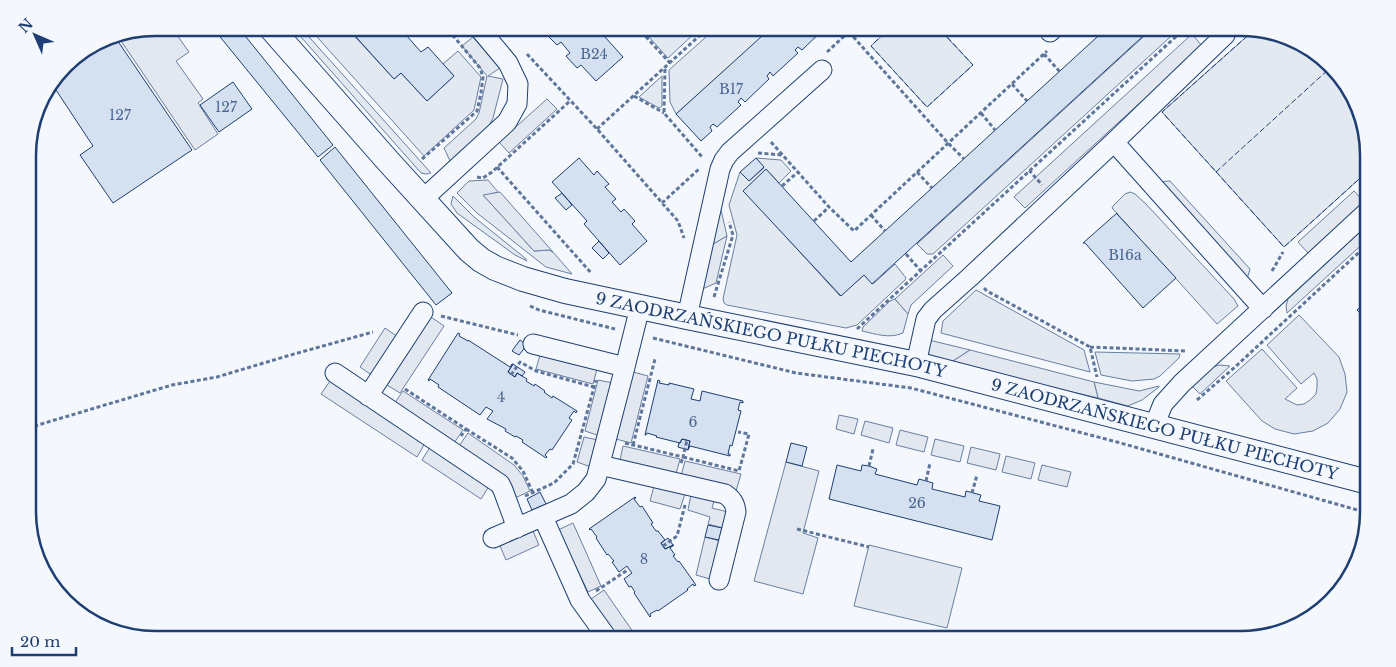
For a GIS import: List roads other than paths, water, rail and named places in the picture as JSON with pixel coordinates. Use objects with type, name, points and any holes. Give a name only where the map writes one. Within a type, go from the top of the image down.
[{"type":"street","name":"9 ZAODRZAŃSKIEGO PUŁKU PIECHOTY","points":[[277,36],[468,250],[495,268],[531,282],[586,296],[916,364],[1360,480]]},
{"type":"street","points":[[422,200],[507,122],[517,104],[518,84],[508,63],[485,36]]},
{"type":"street","points":[[916,364],[926,319],[933,310],[1114,142],[1223,36]]},
{"type":"street","points":[[687,318],[720,169],[724,160],[730,152],[822,70]]},
{"type":"street","points":[[1114,142],[1262,309]]},
{"type":"street","points":[[1154,426],[1163,404],[1182,383],[1360,218]]},
{"type":"street","points":[[493,538],[571,504],[586,492],[596,479],[640,307]]},
{"type":"street","points":[[368,396],[423,312]]},
{"type":"street","points":[[527,345],[625,367]]},
{"type":"street","points":[[335,374],[500,484],[517,528]]},
{"type":"street","points":[[600,465],[725,494],[733,501],[736,512],[719,580]]},
{"type":"street","points":[[543,517],[580,600],[602,631]]}]
